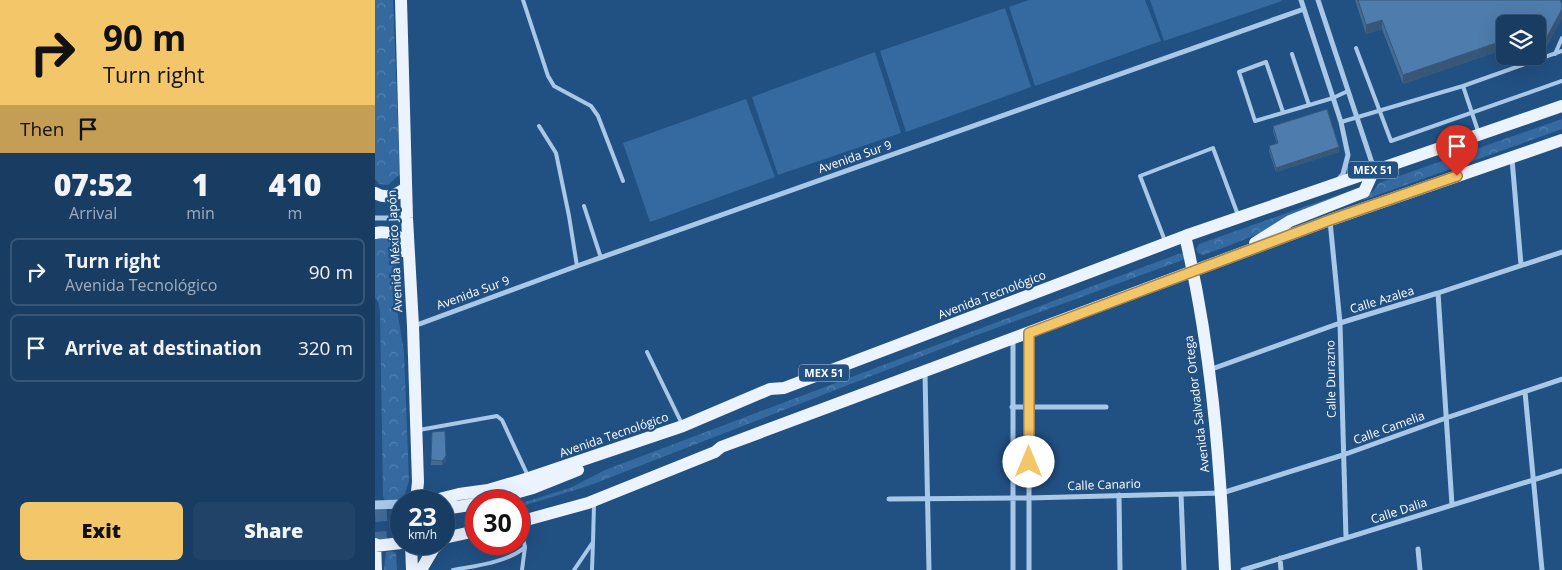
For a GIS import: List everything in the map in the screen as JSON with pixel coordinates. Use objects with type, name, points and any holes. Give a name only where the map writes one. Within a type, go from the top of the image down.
[{"type":"main road","name":"Avenida México Japón","points":[[401,0],[407,218],[413,326],[416,490]]},
{"type":"main road","name":"Avenida Tecnológico","points":[[455,495],[488,490],[529,478],[683,426],[771,389],[785,388],[1185,236],[1479,133],[1562,106]]},
{"type":"main road","name":"MEX 51","points":[[530,519],[595,499],[721,448],[1330,220],[1562,140]]},
{"type":"main road","points":[[1234,256],[1290,221],[1364,192],[1374,170]]},
{"type":"main road","points":[[375,193],[381,196],[391,196],[406,188]]},
{"type":"main road","points":[[375,233],[394,234],[401,239],[404,246],[407,330],[413,342]]},
{"type":"main road","name":"Avenida Salvador Ortega","points":[[1185,236],[1193,271],[1208,370],[1222,493],[1225,570]]},
{"type":"main road","points":[[526,490],[723,415],[785,388]]},
{"type":"main road","points":[[530,512],[581,497],[721,448]]},
{"type":"main road","points":[[417,469],[424,490]]},
{"type":"main road","points":[[376,570],[375,546],[390,544]]},
{"type":"main road","points":[[411,555],[412,570]]},
{"type":"main road","points":[[421,570],[429,555]]},
{"type":"street","points":[[1301,0],[1341,122],[1348,155],[1343,174],[1336,184]]},
{"type":"street","points":[[1318,0],[1374,170]]},
{"type":"street","name":"Avenida Sur 9","points":[[413,326],[577,266],[1304,9]]},
{"type":"street","points":[[1511,157],[1521,265]]},
{"type":"street","points":[[375,218],[407,218]]},
{"type":"street","name":"Calle Durazno","points":[[1330,220],[1340,323],[1346,538]]},
{"type":"street","name":"Calle Azalea","points":[[1208,370],[1340,323],[1562,252]]},
{"type":"street","points":[[1438,293],[1451,504]]},
{"type":"street","points":[[1029,333],[1029,570]]},
{"type":"street","points":[[1013,338],[1013,570]]},
{"type":"street","points":[[925,371],[929,570]]},
{"type":"street","name":"Calle Camelia","points":[[1222,493],[1343,455],[1562,379]]},
{"type":"street","points":[[1525,392],[1542,570]]},
{"type":"street","points":[[1013,407],[1106,407]]},
{"type":"street","name":"Calle Dalia","points":[[1243,570],[1562,471]]},
{"type":"street","name":"Calle Canario","points":[[889,499],[1029,498],[1222,493]]},
{"type":"street","points":[[1181,494],[1184,570]]},
{"type":"street","points":[[1119,495],[1120,570]]},
{"type":"street","points":[[375,506],[390,505]]},
{"type":"street","points":[[1418,548],[1420,570]]},
{"type":"street","points":[[1280,558],[1281,570]]},
{"type":"lane","points":[[523,0],[547,76],[554,86],[591,106],[598,116],[623,181]]},
{"type":"lane","points":[[1555,54],[1562,38]]},
{"type":"lane","points":[[1356,48],[1391,141],[1562,81]]},
{"type":"lane","points":[[1341,122],[1463,86],[1562,51]]},
{"type":"lane","points":[[1292,54],[1309,105]]},
{"type":"lane","points":[[1283,112],[1266,62],[1239,72],[1255,121],[1333,98],[1348,91]]},
{"type":"lane","points":[[1463,86],[1479,133]]},
{"type":"lane","points":[[539,126],[556,153],[567,200],[577,266]]},
{"type":"lane","points":[[1166,244],[1139,176],[1213,148],[1239,218]]},
{"type":"lane","points":[[584,206],[601,258]]},
{"type":"lane","points":[[647,352],[683,426]]},
{"type":"lane","points":[[416,430],[497,416],[502,420],[529,478]]},
{"type":"lane","points":[[592,570],[595,499]]},
{"type":"lane","points":[[574,570],[593,542]]},
{"type":"lane","points":[[453,570],[515,555]]},
{"type":"lane","points":[[522,570],[524,555]]},
{"type":"lane","points":[[486,570],[487,563]]},
{"type":"green space","points":[[375,0],[393,0],[400,174],[388,185],[379,184],[375,179]]},
{"type":"green space","points":[[1029,0],[1145,0],[1161,41],[1035,86],[1009,7]]},
{"type":"green space","points":[[1150,0],[1281,0],[1282,1],[1164,41]]},
{"type":"green space","points":[[1005,8],[1031,87],[906,132],[880,51]]},
{"type":"green space","points":[[875,52],[901,133],[778,175],[752,97]]},
{"type":"green space","points":[[746,99],[775,177],[650,222],[623,143]]},
{"type":"green space","points":[[1562,119],[1562,129],[1361,201],[1379,183]]},
{"type":"green space","points":[[1352,190],[1356,195],[1228,246],[1203,255],[1198,253],[1196,249],[1199,244]]},
{"type":"green space","points":[[375,237],[392,240],[396,251],[397,310],[404,352],[409,481],[406,490],[390,490],[390,502],[386,503],[383,496],[380,312],[378,301],[375,298]]},
{"type":"green space","points":[[1184,253],[1186,258],[977,335],[588,486],[530,504],[530,501],[570,488],[605,470]]},
{"type":"green space","points":[[390,551],[390,555],[396,555],[397,570],[384,570],[386,552]]},
{"type":"building","points":[[1358,0],[1560,0],[1562,4],[1562,9],[1546,39],[1546,15],[1496,15],[1496,43],[1403,75],[1382,20],[1366,25]]},
{"type":"building","points":[[1327,109],[1339,147],[1276,168],[1269,146],[1278,143],[1273,126]]},
{"type":"building","points":[[445,431],[446,456],[442,461],[431,460],[432,432]]},
{"type":"tunnel","points":[[375,516],[390,515]]},
{"type":"tunnel","points":[[375,538],[390,537]]},
{"type":"route","points":[[1029,462],[1029,333],[1330,220],[1457,176]]}]
